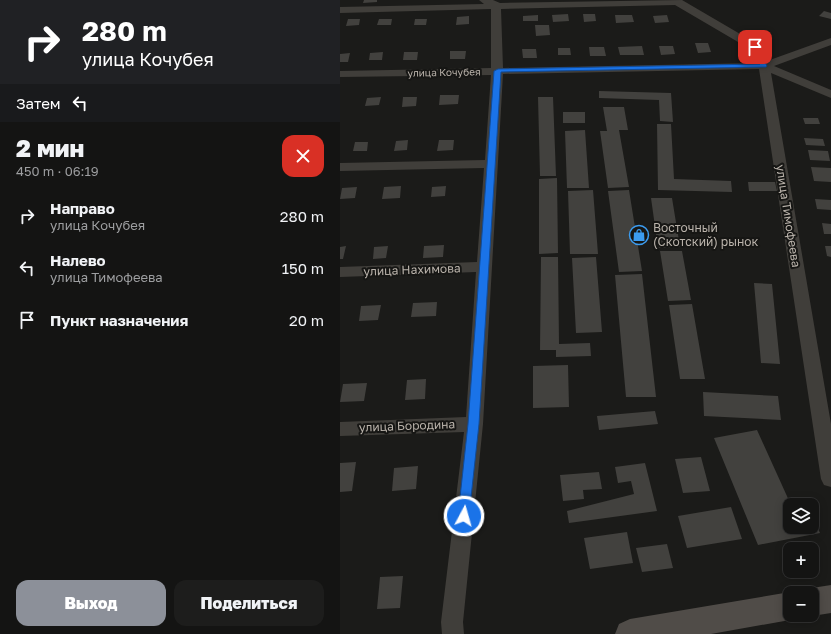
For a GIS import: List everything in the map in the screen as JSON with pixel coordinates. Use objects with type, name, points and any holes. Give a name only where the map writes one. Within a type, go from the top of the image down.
[{"type":"main road","points":[[819,601],[831,599]]},
{"type":"main road","points":[[630,634],[783,607]]},
{"type":"street","points":[[340,10],[490,3],[676,1]]},
{"type":"street","name":"улица Тимофеева","points":[[676,1],[755,47],[764,66],[831,479]]},
{"type":"street","points":[[453,634],[452,622],[474,424],[498,71],[490,3]]},
{"type":"street","points":[[764,66],[831,41]]},
{"type":"street","name":"улица Кочубея","points":[[340,74],[764,66],[831,94]]},
{"type":"street","points":[[340,167],[492,164]]},
{"type":"street","name":"улица Нахимова","points":[[340,272],[484,267]]},
{"type":"street","name":"улица Бородина","points":[[340,429],[474,424]]},
{"type":"building","points":[[364,0],[377,0],[377,2],[363,3]]},
{"type":"building","points":[[824,11],[831,13],[831,19],[819,16]]},
{"type":"building","points":[[568,14],[569,21],[553,22],[552,15]]},
{"type":"building","points":[[583,14],[595,14],[596,21],[584,22]]},
{"type":"building","points":[[538,15],[538,21],[523,21],[523,16]]},
{"type":"building","points":[[615,15],[632,15],[634,22],[616,23]]},
{"type":"building","points":[[667,15],[669,22],[655,23],[653,16]]},
{"type":"building","points":[[469,16],[469,24],[456,25],[457,17]]},
{"type":"building","points":[[348,19],[360,19],[359,25],[346,26]]},
{"type":"building","points":[[379,19],[392,19],[391,25],[377,25]]},
{"type":"building","points":[[415,19],[427,19],[426,25],[414,25]]},
{"type":"building","points":[[535,25],[549,25],[550,35],[536,36]]},
{"type":"building","points":[[695,43],[708,43],[711,52],[698,53]]},
{"type":"building","points":[[642,46],[644,55],[620,55],[618,47]]},
{"type":"building","points":[[659,46],[673,46],[675,54],[661,55]]},
{"type":"building","points":[[589,47],[604,47],[606,56],[590,56]]},
{"type":"building","points":[[558,48],[570,48],[571,55],[558,55]]},
{"type":"building","points":[[522,49],[536,49],[537,58],[523,58]]},
{"type":"building","points":[[450,51],[466,51],[465,59],[450,59]]},
{"type":"building","points":[[383,52],[382,60],[369,60],[370,53]]},
{"type":"building","points":[[404,52],[418,52],[417,60],[403,60]]},
{"type":"building","points":[[350,53],[348,62],[340,62],[340,54]]},
{"type":"building","points":[[599,91],[671,93],[673,122],[660,121],[659,100],[599,98]]},
{"type":"building","points":[[440,95],[459,95],[458,104],[439,105]]},
{"type":"building","points":[[381,97],[379,105],[365,106],[367,98]]},
{"type":"building","points":[[403,97],[417,97],[416,106],[402,107]]},
{"type":"building","points":[[538,97],[553,97],[556,176],[540,176]]},
{"type":"building","points":[[603,107],[624,107],[628,130],[619,130],[629,187],[608,188],[600,131],[607,131]]},
{"type":"building","points":[[563,112],[585,112],[585,123],[563,123]]},
{"type":"building","points":[[803,118],[818,118],[820,124],[805,124]]},
{"type":"building","points":[[657,124],[671,124],[674,179],[731,181],[732,192],[658,190]]},
{"type":"building","points":[[585,130],[589,188],[567,188],[565,131]]},
{"type":"building","points":[[804,138],[823,139],[825,146],[806,145]]},
{"type":"building","points":[[408,140],[407,150],[394,151],[396,141]]},
{"type":"building","points":[[439,140],[454,140],[453,150],[437,151]]},
{"type":"building","points":[[355,142],[368,142],[367,151],[353,151]]},
{"type":"building","points":[[808,150],[828,151],[830,161],[810,160]]},
{"type":"building","points":[[811,167],[831,168],[831,182],[814,181]]},
{"type":"building","points":[[557,178],[558,253],[539,254],[539,179]]},
{"type":"building","points":[[748,182],[775,182],[777,191],[749,191]]},
{"type":"building","points":[[401,186],[400,198],[382,199],[384,187]]},
{"type":"building","points":[[446,186],[445,196],[431,197],[432,187]]},
{"type":"building","points":[[357,187],[355,198],[340,199],[342,188]]},
{"type":"building","points":[[593,190],[598,254],[570,254],[568,191]]},
{"type":"building","points":[[629,190],[642,271],[619,272],[608,191]]},
{"type":"building","points":[[651,198],[672,198],[680,247],[658,248]]},
{"type":"building","points":[[815,199],[831,200],[831,210],[817,209]]},
{"type":"building","points":[[822,223],[831,224],[831,234],[824,234]]},
{"type":"building","points":[[444,245],[443,257],[423,258],[424,246]]},
{"type":"building","points":[[346,246],[343,259],[340,259],[340,247]]},
{"type":"building","points":[[388,246],[386,258],[373,259],[374,247]]},
{"type":"building","points":[[825,246],[831,246],[831,257],[827,256]]},
{"type":"building","points":[[660,251],[682,251],[691,300],[668,301]]},
{"type":"building","points":[[541,257],[558,257],[559,344],[590,343],[591,356],[556,357],[556,350],[540,350]]},
{"type":"building","points":[[596,257],[602,332],[576,333],[572,258]]},
{"type":"building","points":[[642,274],[656,397],[626,397],[615,275]]},
{"type":"building","points":[[754,283],[772,284],[780,364],[761,363]]},
{"type":"building","points":[[437,302],[436,316],[411,317],[413,303]]},
{"type":"building","points":[[692,304],[705,379],[680,379],[669,305]]},
{"type":"building","points":[[381,305],[378,320],[359,321],[361,306]]},
{"type":"building","points":[[568,365],[569,407],[533,408],[533,366]]},
{"type":"building","points":[[426,379],[425,399],[405,400],[407,380]]},
{"type":"building","points":[[367,383],[364,401],[340,402],[343,384]]},
{"type":"building","points":[[703,392],[778,396],[781,420],[704,416]]},
{"type":"building","points":[[655,411],[658,424],[599,430],[597,416]]},
{"type":"building","points":[[757,430],[788,498],[783,498],[783,534],[815,534],[758,545],[714,438]]},
{"type":"building","points":[[701,457],[710,491],[683,493],[675,459]]},
{"type":"building","points":[[356,462],[352,491],[340,492],[340,463]]},
{"type":"building","points":[[645,463],[657,511],[569,523],[567,511],[634,494],[631,481],[618,483],[615,467]]},
{"type":"building","points":[[418,466],[416,489],[392,491],[394,468]]},
{"type":"building","points":[[599,472],[602,489],[583,490],[584,499],[563,501],[560,475]]},
{"type":"building","points":[[731,507],[742,539],[687,548],[678,516]]},
{"type":"building","points":[[627,532],[633,563],[590,569],[584,538]]},
{"type":"building","points":[[667,544],[673,568],[642,572],[636,548]]},
{"type":"building","points":[[403,576],[400,608],[377,609],[380,577]]},
{"type":"place","name":"Восточный (Скотский) рынок","points":[[639,235]]},
{"type":"route","points":[[464,516],[474,424],[498,71],[764,66],[755,47]]}]
